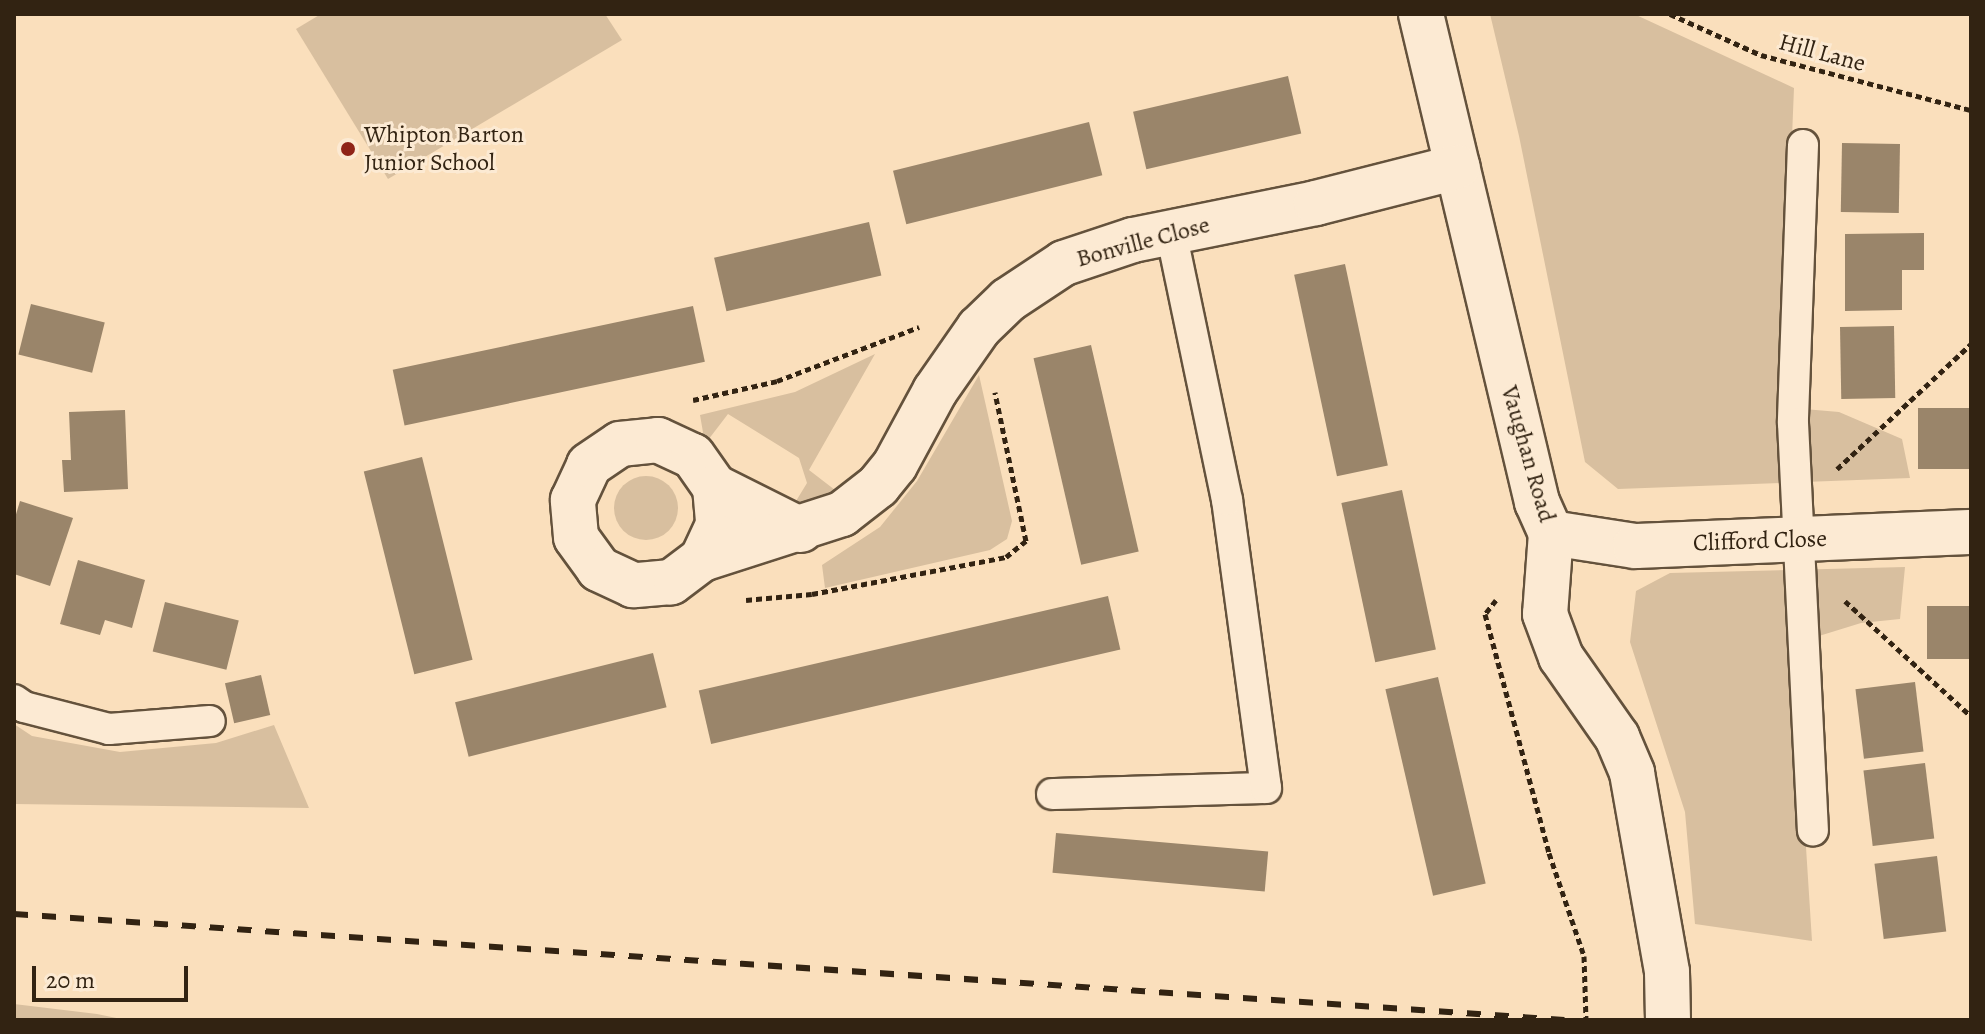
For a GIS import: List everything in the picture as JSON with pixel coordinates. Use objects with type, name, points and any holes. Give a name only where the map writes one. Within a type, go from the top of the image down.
[{"type":"street","name":"Vaughan Road","points":[[1421,14],[1537,502],[1551,533],[1545,614],[1561,657],[1617,737],[1632,773],[1667,972],[1668,1020]]},
{"type":"street","name":"Bonville Close","points":[[658,440],[620,444],[589,465],[573,500],[576,537],[599,569],[633,585],[671,582],[702,559],[801,530],[842,514],[878,486],[895,465],[935,391],[979,328],[1008,300],[1064,263],[1133,240],[1316,203],[1457,167]]},
{"type":"street","points":[[658,440],[693,456],[715,487],[801,530]]},
{"type":"street","points":[[702,559],[718,525],[715,487]]},
{"type":"street","name":"Clifford Close","points":[[1551,533],[1635,546],[1798,535],[1971,532]]},
{"type":"lane","points":[[1803,145],[1793,423],[1813,831]]},
{"type":"lane","points":[[1052,794],[1266,788],[1227,500],[1171,233]]},
{"type":"lane","points":[[14,700],[24,707],[109,729],[210,721]]},
{"type":"path","name":"Hill Lane","points":[[1670,14],[1761,55],[1971,110]]},
{"type":"path","points":[[658,440],[673,404],[777,381],[929,321]]},
{"type":"path","points":[[1971,344],[1798,535],[1971,716]]},
{"type":"path","points":[[1504,591],[1485,614],[1549,853],[1584,956],[1586,1020]]},
{"type":"shaded area","points":[[321,14],[605,14],[622,40],[388,179],[296,29]]},
{"type":"shaded area","points":[[1490,14],[1634,14],[1794,88],[1781,407],[1839,412],[1902,439],[1910,478],[1618,489],[1585,462],[1519,136]]},
{"type":"shaded area","points":[[875,354],[809,470],[835,490],[803,506],[793,506],[807,483],[799,458],[728,414],[705,444],[700,415],[795,392]]},
{"type":"shaded area","points":[[979,375],[1012,521],[1007,539],[990,550],[825,588],[822,565],[880,527],[917,481]]},
{"type":"shaded area","points":[[646,476],[658,478],[669,485],[676,496],[676,520],[669,531],[658,538],[646,540],[634,538],[623,531],[616,520],[614,508],[616,496],[623,485],[634,478]]},
{"type":"shaded area","points":[[1905,567],[1900,619],[1861,623],[1793,644],[1812,941],[1695,924],[1685,812],[1630,642],[1636,591],[1670,573]]},
{"type":"shaded area","points":[[14,724],[32,736],[120,752],[216,743],[274,725],[309,808],[14,804]]},
{"type":"shaded area","points":[[14,1004],[97,1014],[126,1020],[14,1020]]},
{"type":"building","points":[[1288,76],[1301,133],[1146,169],[1133,112]]},
{"type":"building","points":[[1089,122],[1102,175],[906,224],[893,171]]},
{"type":"building","points":[[1842,143],[1900,144],[1899,213],[1841,212]]},
{"type":"building","points":[[869,222],[881,276],[726,311],[714,258]]},
{"type":"building","points":[[1924,233],[1924,270],[1902,270],[1902,310],[1845,311],[1845,234]]},
{"type":"building","points":[[1345,264],[1388,465],[1337,476],[1294,275]]},
{"type":"building","points":[[31,304],[105,322],[92,373],[18,354]]},
{"type":"building","points":[[693,306],[705,362],[405,426],[393,370]]},
{"type":"building","points":[[1894,326],[1895,398],[1841,399],[1840,327]]},
{"type":"building","points":[[1091,345],[1139,552],[1081,565],[1034,358]]},
{"type":"building","points":[[1918,408],[1971,408],[1971,469],[1918,469]]},
{"type":"building","points":[[125,410],[128,489],[64,492],[62,460],[71,460],[69,412]]},
{"type":"building","points":[[422,457],[473,660],[414,674],[364,472]]},
{"type":"building","points":[[1402,490],[1436,649],[1375,662],[1341,503]]},
{"type":"building","points":[[20,501],[73,518],[50,586],[14,574],[14,521]]},
{"type":"building","points":[[78,560],[145,580],[132,628],[105,620],[100,635],[60,624]]},
{"type":"building","points":[[1108,596],[1120,650],[711,744],[699,690]]},
{"type":"building","points":[[165,602],[239,620],[226,670],[153,651]]},
{"type":"building","points":[[1927,606],[1971,606],[1971,659],[1927,659]]},
{"type":"building","points":[[653,653],[667,707],[469,757],[455,702]]},
{"type":"building","points":[[261,675],[270,715],[234,723],[225,683]]},
{"type":"building","points":[[1438,677],[1486,884],[1433,896],[1385,689]]},
{"type":"building","points":[[1915,682],[1924,751],[1864,759],[1855,689]]},
{"type":"building","points":[[1925,763],[1934,838],[1873,846],[1863,771]]},
{"type":"building","points":[[1056,833],[1268,852],[1265,891],[1053,873]]},
{"type":"building","points":[[1937,856],[1946,931],[1884,939],[1874,864]]},
{"type":"railway","points":[[14,914],[1564,1020]]},
{"type":"place","name":"Whipton Barton Junior School","points":[[348,149]]}]
